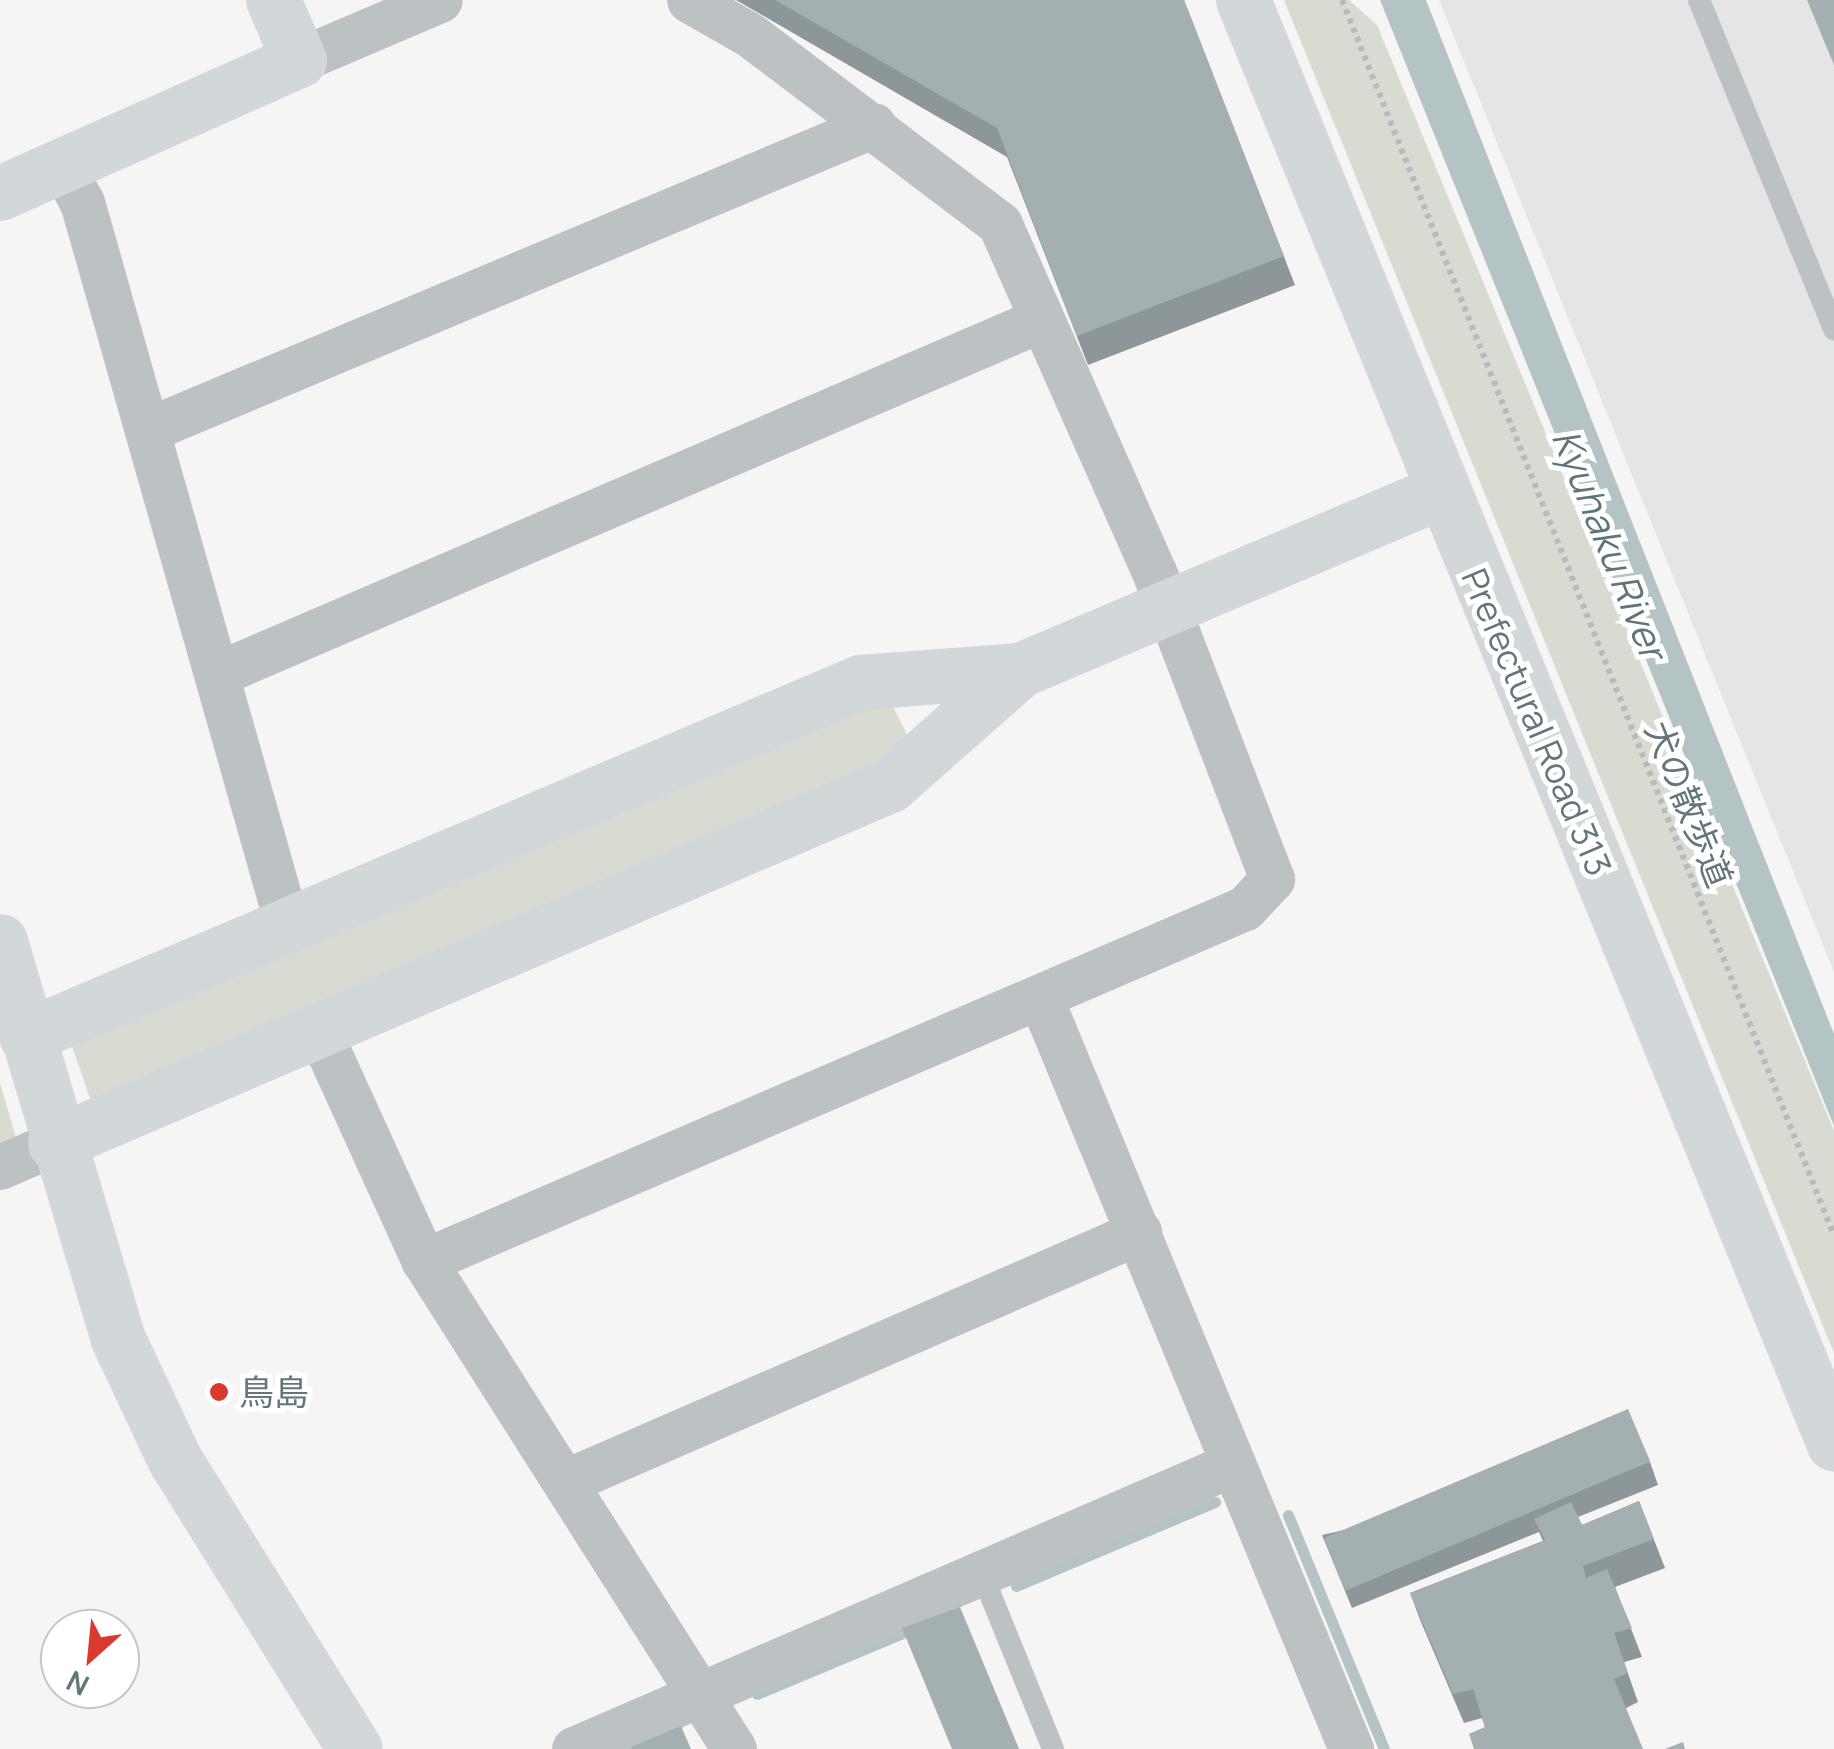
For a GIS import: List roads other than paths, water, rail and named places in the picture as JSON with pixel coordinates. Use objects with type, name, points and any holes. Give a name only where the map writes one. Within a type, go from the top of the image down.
[{"type":"street","points":[[272,0],[298,60]]},
{"type":"street","points":[[0,193],[440,0]]},
{"type":"street","points":[[424,1261],[1245,908],[1272,879],[1166,608],[1000,224],[874,125],[689,0]]},
{"type":"street","name":"Prefectural Road 313","points":[[1243,0],[1834,1444]]},
{"type":"street","points":[[147,430],[874,125]]},
{"type":"street","points":[[63,167],[82,202],[287,924]]},
{"type":"street","points":[[216,674],[1040,320]]},
{"type":"street","points":[[0,1167],[890,785],[1020,670],[1442,491]]},
{"type":"street","points":[[13,1042],[860,682],[1020,670]]},
{"type":"street","points":[[0,941],[13,1042],[55,1143],[117,1337],[175,1460],[355,1749]]},
{"type":"street","points":[[1040,999],[1351,1749]]},
{"type":"street","points":[[319,1031],[424,1261],[705,1693],[734,1749]]},
{"type":"street","points":[[569,1480],[1139,1232]]},
{"type":"street","points":[[574,1749],[1233,1464]]},
{"type":"lane","points":[[1699,0],[1834,328]]},
{"type":"lane","points":[[982,1574],[1053,1749]]},
{"type":"water","name":"Kyuhaku River","points":[[1380,0],[1426,0],[1834,1034],[1834,1126]]},
{"type":"waterway","points":[[1016,1586],[1215,1502]]},
{"type":"waterway","points":[[1288,1515],[1384,1749]]},
{"type":"waterway","points":[[757,1694],[915,1628]]},
{"type":"place","name":"鳥島","points":[[219,1392]]}]
